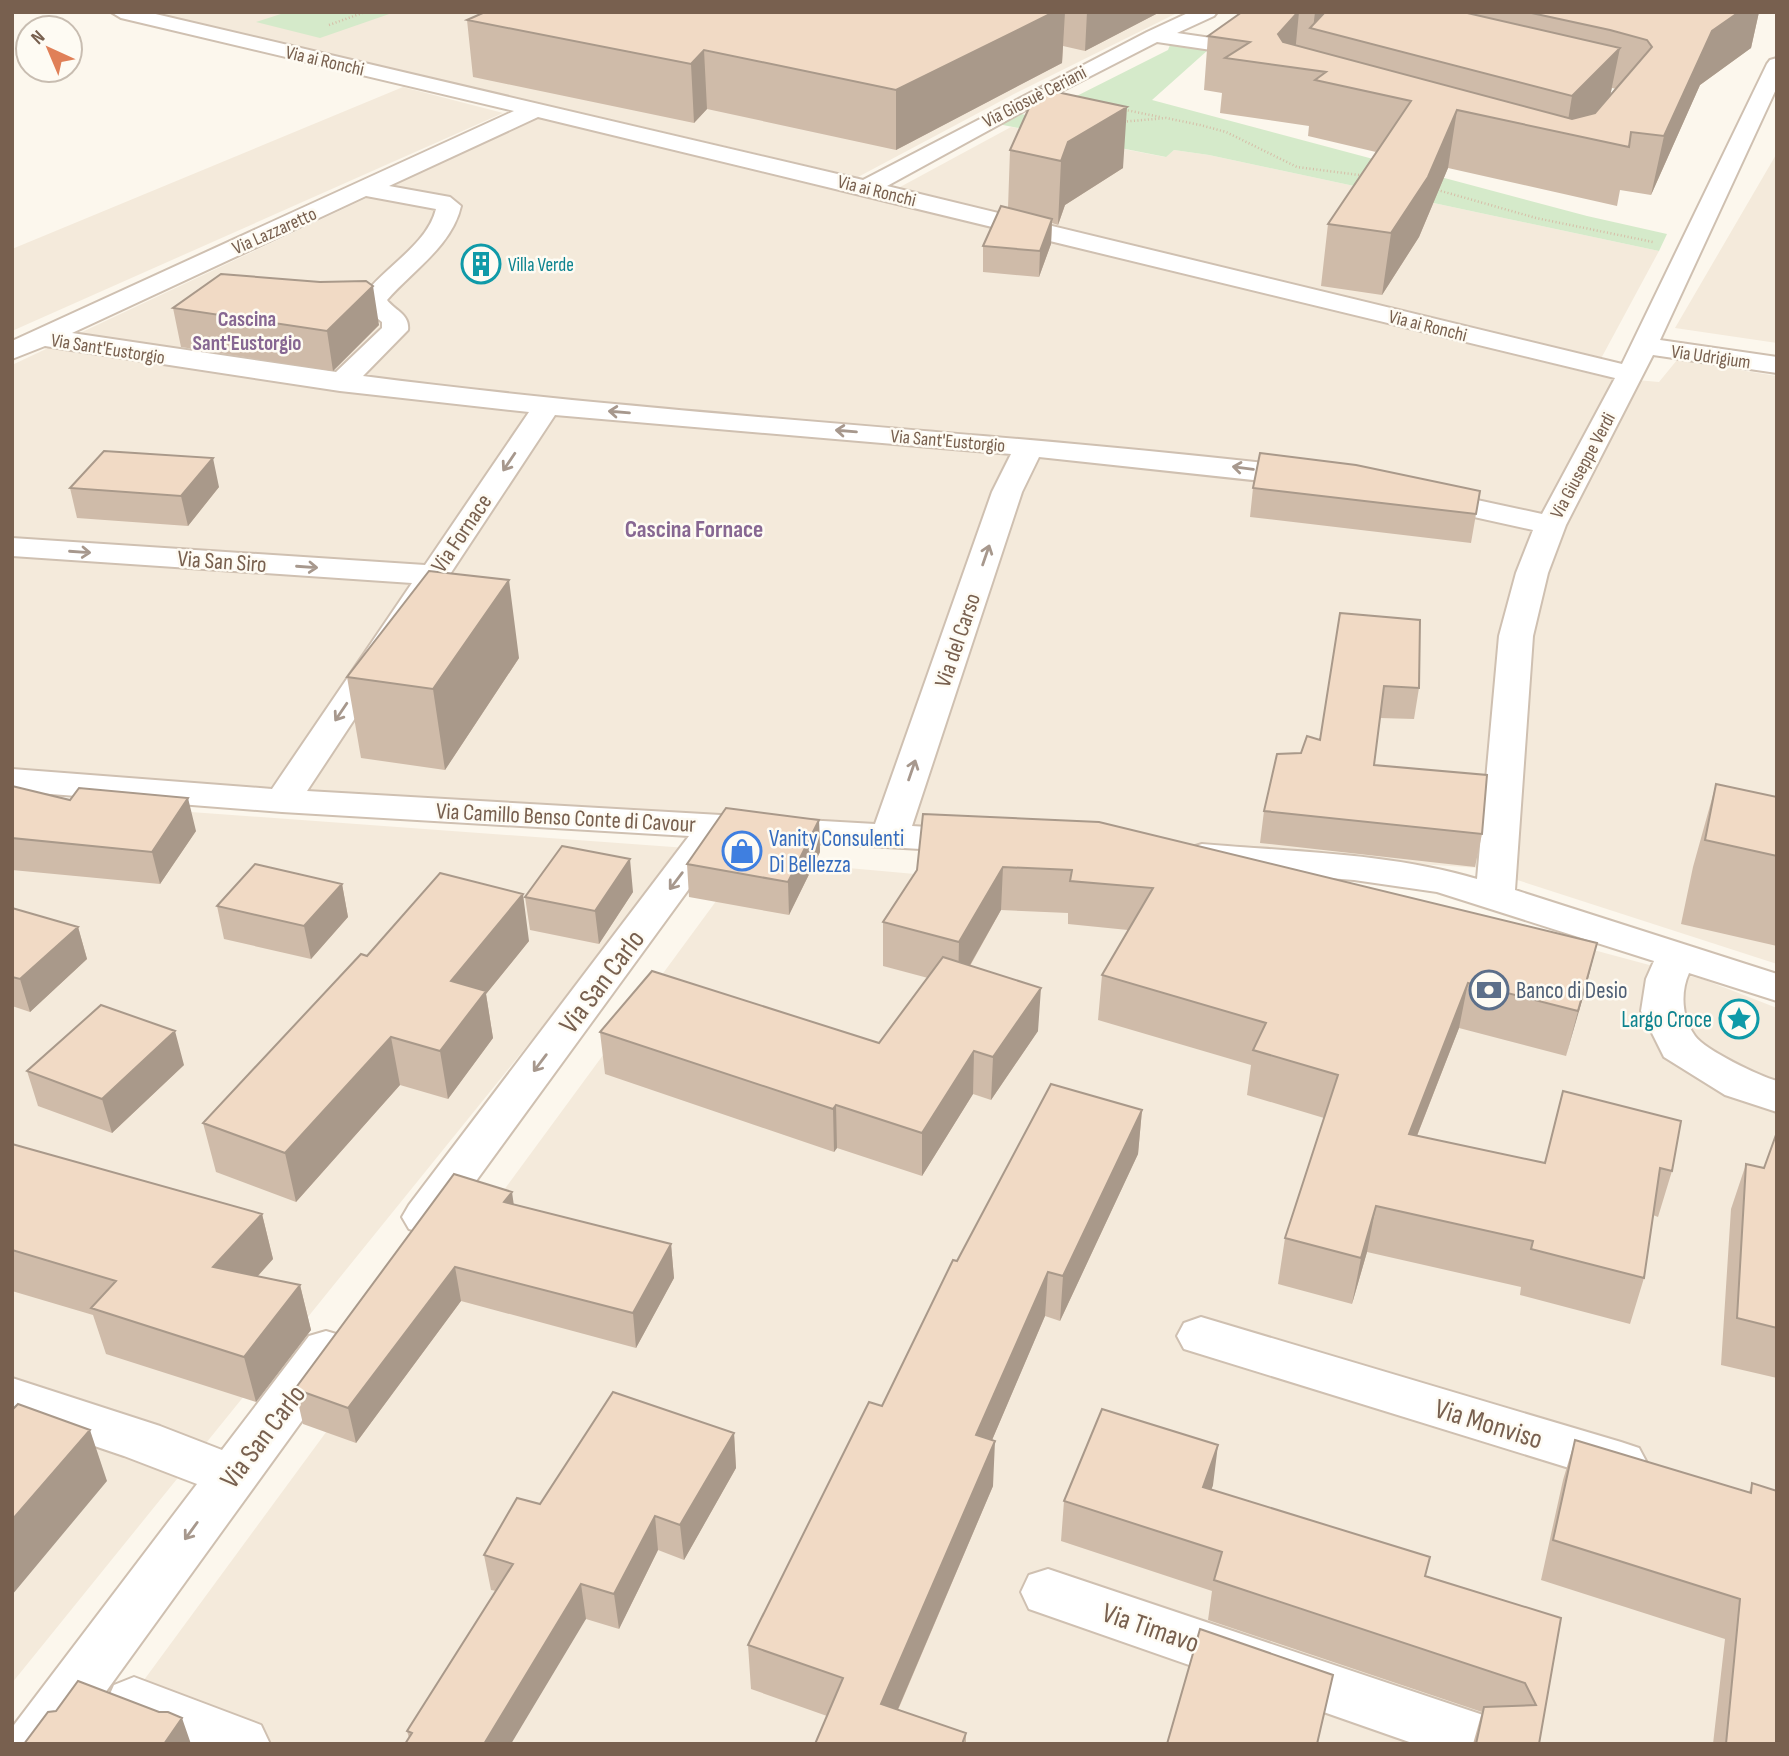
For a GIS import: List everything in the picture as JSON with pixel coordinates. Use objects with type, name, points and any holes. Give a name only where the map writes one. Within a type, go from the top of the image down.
[{"type":"street","name":"Via ai Ronchi","points":[[121,12],[866,187],[1631,374]]},
{"type":"street","name":"Via Giosuè Ceriani","points":[[866,187],[994,116],[1207,12]]},
{"type":"street","points":[[183,27],[221,16]]},
{"type":"street","points":[[1154,36],[1279,53]]},
{"type":"street","points":[[1072,57],[1098,63]]},
{"type":"street","name":"Via Giuseppe Verdi","points":[[1495,897],[1504,754],[1516,636],[1532,573],[1551,525],[1645,346],[1777,64]]},
{"type":"street","name":"Via Lazzaretto","points":[[12,351],[535,110]]},
{"type":"street","points":[[340,383],[395,330],[393,318],[373,305],[374,299],[442,227],[449,206],[417,196],[365,189]]},
{"type":"street","points":[[123,299],[170,305]]},
{"type":"street","points":[[346,312],[377,309]]},
{"type":"street","name":"Via Sant'Eustorgio","points":[[41,337],[340,383],[547,406],[1169,459],[1339,481]]},
{"type":"street","name":"Via Udrigium","points":[[1645,346],[1777,366]]},
{"type":"street","name":"Via Fornace","points":[[282,801],[547,406]]},
{"type":"street","name":"Via del Carso","points":[[890,835],[1007,492],[1028,447]]},
{"type":"street","points":[[1405,494],[1551,525]]},
{"type":"street","name":"Via San Siro","points":[[12,547],[432,575]]},
{"type":"street","name":"Via Camillo Benso Conte di Cavour","points":[[12,780],[282,801],[1001,842]]},
{"type":"street","name":"Via San Carlo","points":[[399,1252],[716,826]]},
{"type":"street","points":[[1168,854],[1354,868],[1441,881],[1777,988]]},
{"type":"street","points":[[1676,956],[1666,979],[1662,1011],[1679,1047],[1740,1085],[1777,1097]]},
{"type":"street","name":"Via San Carlo","points":[[34,1744],[349,1319]]},
{"type":"street","name":"Via Monviso","points":[[1201,1336],[1670,1478]]},
{"type":"street","points":[[12,1398],[142,1441],[232,1476]]},
{"type":"street","name":"Via Timavo","points":[[1048,1592],[1492,1744]]},
{"type":"street","points":[[80,1682],[241,1744]]},
{"type":"path","points":[[1111,107],[1226,132],[1297,167],[1377,177]]},
{"type":"path","points":[[1119,122],[1166,118]]},
{"type":"path","points":[[1430,188],[1536,218],[1655,242]]},
{"type":"shaded area","points":[[150,12],[1179,12],[1014,94],[858,177]]},
{"type":"shaded area","points":[[403,87],[503,113],[12,331],[12,249]]},
{"type":"shaded area","points":[[541,116],[1603,377],[1659,382],[1677,360],[1777,376],[1777,964],[1480,868],[248,788],[12,769],[12,365]]},
{"type":"shaded area","points":[[1011,127],[1165,157],[1174,150],[1209,155],[1659,251],[1597,366],[889,193]]},
{"type":"shaded area","points":[[1777,153],[1777,343],[1675,328]]},
{"type":"shaded area","points":[[12,799],[687,848],[12,1683]]},
{"type":"shaded area","points":[[747,859],[1508,927],[1705,980],[1777,1008],[1777,1744],[97,1744]]},
{"type":"green space","points":[[287,12],[395,12],[320,38],[256,22]]},
{"type":"green space","points":[[1170,45],[1208,50],[1152,100],[1587,216],[1667,234],[1659,251],[1209,155],[1174,150],[1166,157],[998,124],[1017,113],[1035,117],[1168,50]]},
{"type":"building","points":[[485,12],[1054,12],[896,90],[704,50],[691,64],[467,20]]},
{"type":"building","points":[[1242,12],[1298,12],[1278,34],[1283,42],[1572,119],[1595,113],[1652,47],[1647,40],[1527,12],[1739,12],[1712,31],[1664,136],[1631,132],[1629,147],[1457,110],[1428,177],[1391,233],[1328,224],[1411,101],[1315,80],[1326,72],[1225,58],[1250,42],[1208,36]]},
{"type":"building","points":[[1325,12],[1463,12],[1620,48],[1572,96],[1310,28]]},
{"type":"building","points":[[1038,88],[1127,107],[1068,142],[1061,161],[1010,150]]},
{"type":"building","points":[[1001,206],[1052,219],[1040,251],[983,246]]},
{"type":"building","points":[[221,274],[320,282],[366,281],[373,286],[327,331],[173,308]]},
{"type":"building","points":[[104,451],[213,458],[181,496],[70,488]]},
{"type":"building","points":[[1260,453],[1356,465],[1480,491],[1476,514],[1253,488]]},
{"type":"building","points":[[429,571],[509,580],[433,689],[347,677]]},
{"type":"building","points":[[1340,613],[1420,620],[1419,688],[1384,686],[1374,765],[1487,775],[1482,834],[1264,811],[1277,754],[1301,753],[1307,736],[1320,740]]},
{"type":"building","points":[[1716,784],[1777,797],[1777,856],[1705,840]]},
{"type":"building","points":[[12,786],[70,800],[79,788],[188,798],[152,852],[12,838]]},
{"type":"building","points":[[726,808],[819,820],[788,882],[687,864]]},
{"type":"building","points":[[923,814],[1099,822],[1597,943],[1578,1011],[1468,983],[1409,1134],[1545,1163],[1563,1091],[1681,1121],[1672,1171],[1660,1168],[1644,1278],[1531,1249],[1533,1241],[1376,1206],[1361,1258],[1285,1238],[1338,1075],[1253,1050],[1266,1023],[1102,975],[1153,888],[1070,881],[1072,870],[1003,867],[959,942],[883,922],[917,870]]},
{"type":"building","points":[[562,846],[630,859],[595,911],[525,897]]},
{"type":"building","points":[[255,864],[342,884],[304,926],[217,906]]},
{"type":"building","points":[[440,873],[523,894],[451,981],[486,991],[440,1051],[391,1037],[285,1153],[203,1123],[361,954],[367,956]]},
{"type":"building","points":[[12,908],[78,927],[20,979],[12,977]]},
{"type":"building","points":[[943,957],[1041,988],[993,1057],[974,1051],[922,1133],[836,1105],[833,1109],[600,1032],[652,971],[879,1043]]},
{"type":"building","points":[[101,1005],[175,1031],[102,1099],[27,1071]]},
{"type":"building","points":[[1051,1084],[1142,1110],[1063,1276],[1048,1272],[976,1435],[995,1441],[881,1704],[966,1733],[962,1744],[815,1744],[843,1678],[748,1645],[869,1402],[882,1406],[953,1260],[957,1261]]},
{"type":"building","points":[[1777,1132],[1777,1328],[1737,1318],[1746,1164],[1764,1168]]},
{"type":"building","points":[[12,1144],[262,1214],[213,1267],[300,1285],[244,1357],[91,1308],[116,1281],[12,1250]]},
{"type":"building","points":[[454,1174],[512,1192],[504,1202],[671,1244],[633,1313],[455,1267],[348,1408],[295,1389]]},
{"type":"building","points":[[613,1392],[734,1433],[680,1525],[655,1516],[614,1594],[581,1584],[484,1744],[405,1744],[412,1733],[407,1731],[513,1564],[484,1555],[517,1498],[540,1504]]},
{"type":"building","points":[[18,1404],[90,1430],[12,1520],[12,1410]]},
{"type":"building","points":[[1102,1409],[1218,1445],[1203,1487],[1430,1557],[1425,1576],[1561,1618],[1539,1744],[1476,1744],[1484,1707],[1536,1705],[1525,1683],[1214,1580],[1222,1552],[1064,1501]]},
{"type":"building","points":[[1575,1440],[1751,1493],[1752,1483],[1777,1491],[1777,1744],[1726,1744],[1740,1599],[1553,1540]]},
{"type":"building","points":[[1200,1629],[1333,1675],[1317,1744],[1167,1744]]},
{"type":"building","points":[[78,1681],[182,1718],[164,1744],[24,1744],[48,1712],[56,1711]]},
{"type":"place","name":"Villa Verde","points":[[481,264]]},
{"type":"place","name":"Vanity Consulenti Di Bellezza","points":[[742,851]]},
{"type":"place","name":"Banco di Desio","points":[[1489,990]]},
{"type":"place","name":"Largo Croce","points":[[1739,1019]]},
{"type":"district","name":"Cascina Sant'Eustorgio","points":[[247,331]]},
{"type":"district","name":"Cascina Fornace","points":[[694,529]]}]
